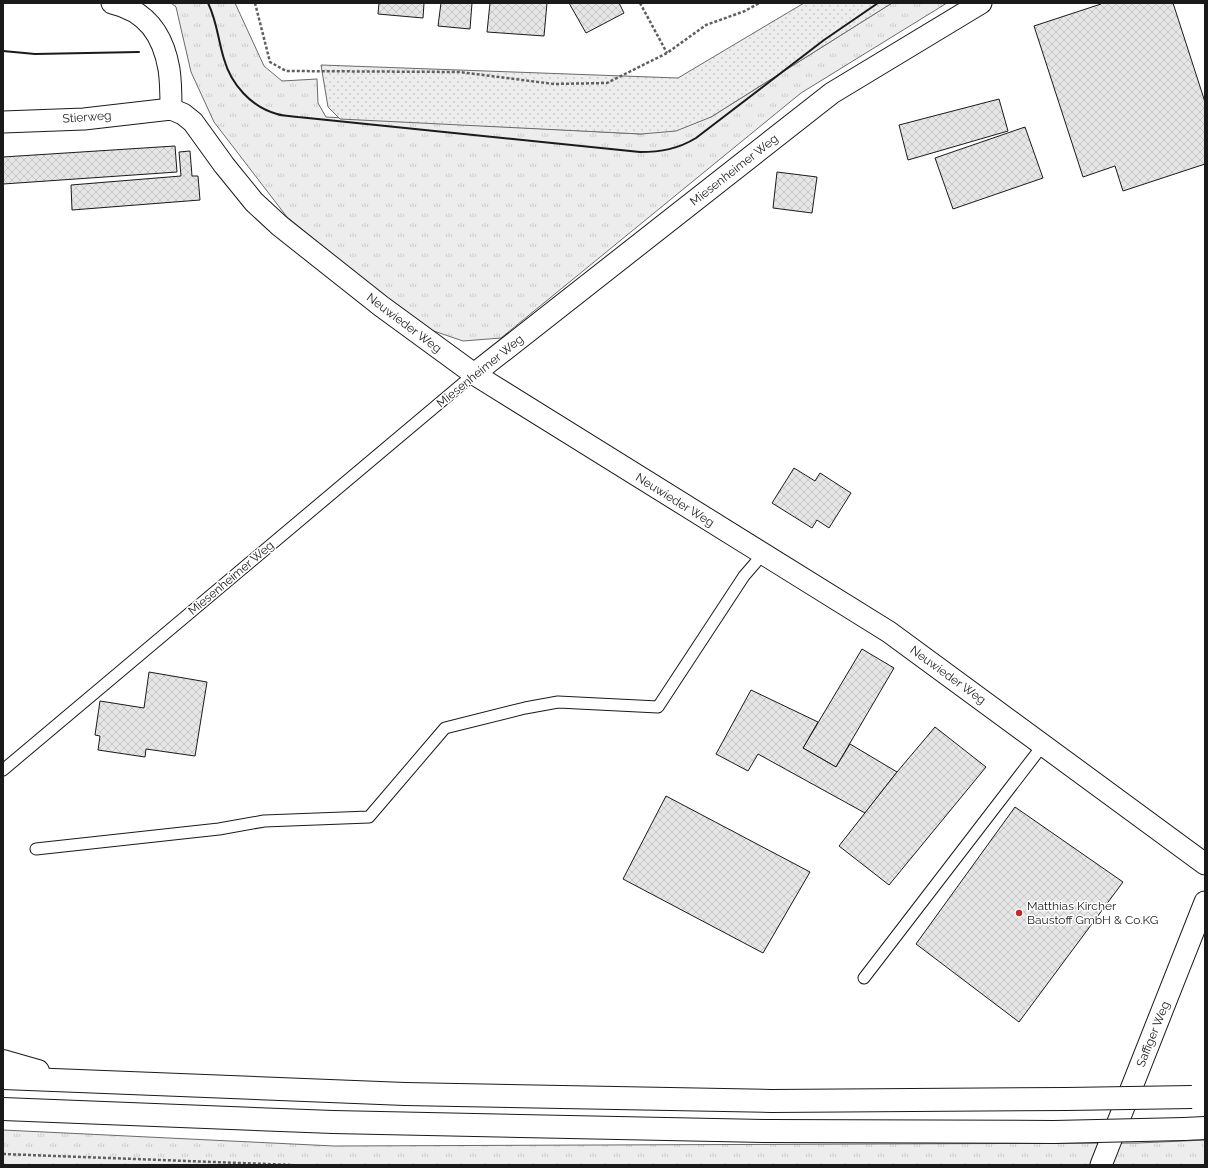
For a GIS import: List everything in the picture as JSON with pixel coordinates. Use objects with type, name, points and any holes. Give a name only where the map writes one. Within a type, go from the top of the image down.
[{"type":"highway","points":[[3,1061],[69,1081]]},
{"type":"highway","points":[[3,1078],[429,1095],[771,1101],[1198,1097]]},
{"type":"highway","points":[[3,1108],[348,1123],[767,1131],[1054,1132],[1194,1129]]},
{"type":"street","points":[[112,3],[124,6],[147,20],[161,41],[169,69],[171,109]]},
{"type":"street","name":"Miesenheimer Weg","points":[[474,374],[832,93],[981,3]]},
{"type":"street","name":"Stierweg","points":[[3,122],[84,119],[171,109]]},
{"type":"street","name":"Neuwieder Weg","points":[[171,109],[183,114],[193,122],[212,149],[254,202],[280,226],[381,306],[474,374],[889,632],[1205,864]]},
{"type":"street","name":"Saffiger Weg","points":[[1101,1165],[1205,902]]},
{"type":"lane","name":"Miesenheimer Weg","points":[[3,770],[474,374]]},
{"type":"lane","points":[[36,849],[219,829],[264,821],[369,817],[445,728],[525,708],[558,702],[658,707],[744,576],[763,554]]},
{"type":"lane","points":[[864,978],[1043,745]]},
{"type":"path","points":[[255,3],[270,62],[286,71],[460,72],[554,84],[607,83],[666,53],[706,24],[745,11],[759,3]]},
{"type":"path","points":[[640,3],[666,53]]},
{"type":"path","points":[[3,1154],[293,1165]]},
{"type":"green space","points":[[171,3],[235,3],[264,66],[282,81],[317,79],[318,103],[326,117],[641,134],[711,117],[892,3],[947,3],[801,93],[501,338],[463,341],[422,327],[287,217],[214,122],[191,72],[176,7]]},
{"type":"green space","points":[[804,3],[892,3],[711,117],[676,131],[641,134],[340,119],[328,107],[321,65],[678,78]]},
{"type":"green space","points":[[3,1130],[334,1146],[1138,1143],[1205,1140],[1205,1165],[3,1165]]},
{"type":"building","points":[[379,3],[424,3],[423,18],[378,14]]},
{"type":"building","points":[[441,3],[472,3],[470,29],[438,26]]},
{"type":"building","points":[[490,3],[547,3],[544,36],[487,32]]},
{"type":"building","points":[[569,3],[619,3],[624,13],[586,33]]},
{"type":"building","points":[[1100,3],[1173,3],[1205,102],[1205,164],[1123,191],[1115,166],[1083,177],[1034,26],[1101,4]]},
{"type":"building","points":[[999,99],[1008,131],[908,160],[899,125]]},
{"type":"building","points":[[1025,127],[1043,178],[953,209],[935,158]]},
{"type":"building","points":[[175,146],[177,172],[3,184],[3,157]]},
{"type":"building","points":[[190,151],[192,176],[198,176],[200,200],[72,210],[71,185],[181,176],[179,152]]},
{"type":"building","points":[[777,172],[817,177],[812,213],[773,208]]},
{"type":"building","points":[[794,468],[815,481],[820,473],[851,493],[829,528],[817,520],[812,528],[772,503]]},
{"type":"building","points":[[862,649],[894,668],[836,767],[803,748]]},
{"type":"building","points":[[149,672],[207,682],[195,756],[146,749],[145,757],[98,750],[100,736],[95,735],[100,701],[144,708]]},
{"type":"building","points":[[751,690],[818,722],[803,748],[836,767],[850,744],[897,772],[865,813],[758,754],[748,771],[716,754]]},
{"type":"building","points":[[935,727],[986,767],[889,885],[839,846],[897,772]]},
{"type":"building","points":[[666,796],[810,872],[763,953],[623,879]]},
{"type":"building","name":"Matthias Kircher Baustoff GmbH & Co.KG","points":[[1015,807],[1123,882],[1019,1022],[916,944]]},
{"type":"wall","points":[[208,3],[227,68],[237,86],[243,93],[259,106],[268,111],[287,116],[640,152],[669,149],[683,145],[696,138],[824,40],[878,3]]},
{"type":"wall","points":[[3,51],[35,54],[139,52]]},
{"type":"place","name":"Matthias Kircher Baustoff GmbH & Co.KG","points":[[1019,913]]}]
